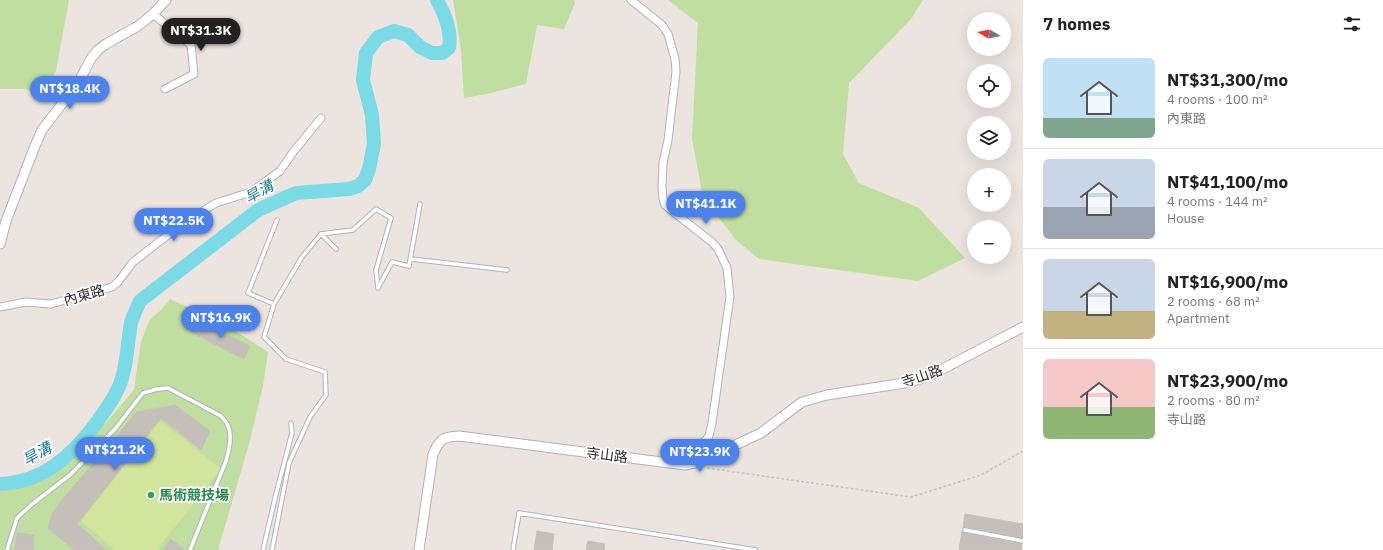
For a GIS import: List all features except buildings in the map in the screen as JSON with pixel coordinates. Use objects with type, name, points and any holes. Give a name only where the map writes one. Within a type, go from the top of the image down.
[{"type":"street","points":[[0,244],[6,221],[35,146],[46,126],[78,83],[92,57],[106,44],[138,26],[153,14],[166,0]]},
{"type":"street","points":[[631,0],[662,25],[668,34],[675,59],[676,72],[668,140],[663,163],[662,187],[665,205],[718,249],[727,268],[730,297],[712,423],[709,436],[685,465]]},
{"type":"street","points":[[153,14],[191,45],[194,74],[165,89]]},
{"type":"street","name":"內東路","points":[[0,307],[26,302],[51,304],[112,287],[118,282],[133,262],[182,224],[216,204],[251,192],[280,171],[321,118]]},
{"type":"street","name":"寺山路","points":[[419,550],[433,454],[439,442],[449,437],[467,437],[685,465],[699,462],[761,433],[802,402],[827,395],[910,382],[935,373],[1023,327]]},
{"type":"lane","points":[[272,550],[289,463],[310,417],[326,395],[325,372],[286,359],[264,337],[274,304],[302,257],[320,234],[353,230],[376,209],[391,218],[376,270],[378,288],[392,262],[409,266],[420,204]]},
{"type":"lane","points":[[274,304],[248,293],[277,220]]},
{"type":"lane","points":[[320,234],[336,249]]},
{"type":"lane","points":[[410,259],[507,270]]},
{"type":"lane","points":[[7,550],[17,518],[31,505],[70,475],[115,429],[143,393],[168,388],[221,416],[228,424],[230,437],[226,461],[190,550]]},
{"type":"lane","points":[[263,550],[292,433],[290,423]]},
{"type":"lane","points":[[513,550],[519,513],[755,550]]},
{"type":"lane","points":[[965,530],[1023,541]]},
{"type":"path","points":[[701,467],[911,497],[981,474],[1023,450]]},
{"type":"green space","points":[[0,0],[69,0],[56,71],[41,97],[26,89],[0,89]]},
{"type":"green space","points":[[453,0],[574,0],[575,3],[564,29],[537,25],[526,84],[464,98],[461,49]]},
{"type":"green space","points":[[668,0],[923,0],[911,19],[849,83],[843,154],[859,183],[919,208],[965,258],[918,281],[759,259],[735,239],[703,197],[692,139],[698,23]]},
{"type":"green space","points":[[170,299],[229,327],[268,352],[263,386],[249,444],[218,550],[0,550],[0,490],[28,486],[45,479],[82,450],[134,390],[141,342],[147,326],[151,318],[160,311]]},
{"type":"green space","name":"馬術競技場","points":[[160,421],[221,469],[157,550],[115,550],[81,521]]},
{"type":"waterway","name":"旱溝","points":[[0,484],[15,482],[42,473],[54,466],[86,437],[118,389],[125,365],[131,323],[140,301],[258,210],[296,193],[349,189],[358,186],[365,180],[369,169],[374,144],[372,115],[363,80],[366,53],[378,37],[394,31],[408,35],[420,47],[432,53],[442,53],[449,48],[449,29],[443,11],[437,0]]},
{"type":"place","name":"馬術競技場","points":[[151,495]]}]
